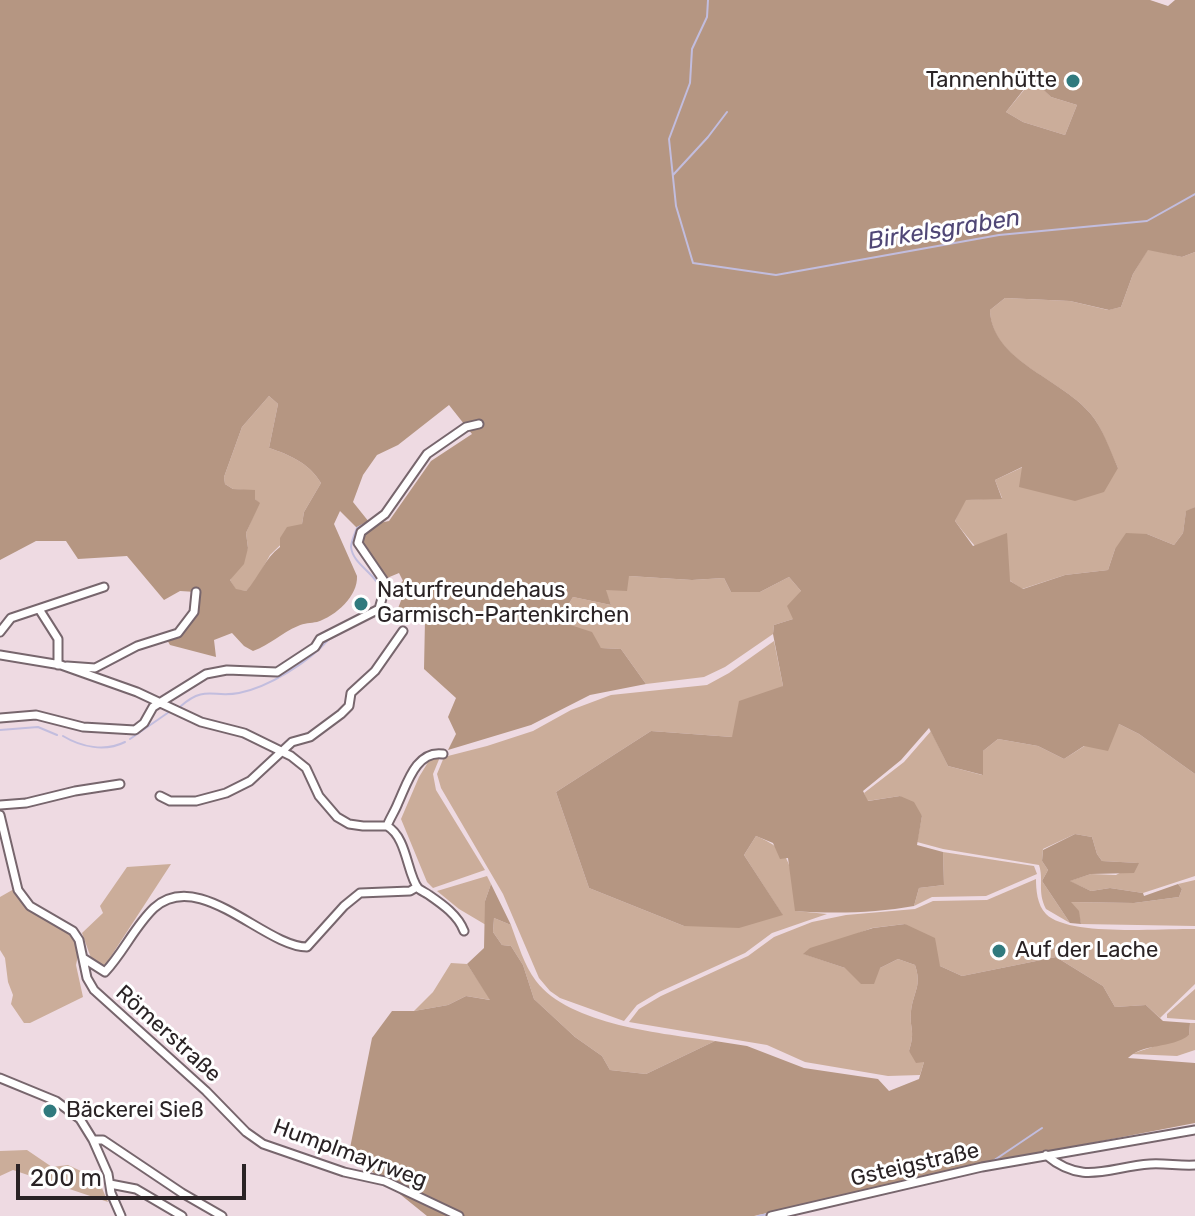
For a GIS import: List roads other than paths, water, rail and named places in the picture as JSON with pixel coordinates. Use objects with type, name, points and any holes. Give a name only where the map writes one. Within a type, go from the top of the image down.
[{"type":"street","points":[[0,718],[36,715],[83,727],[131,730],[141,727],[153,707],[212,672],[277,672],[315,647],[320,639],[379,609],[386,584],[358,543],[361,532],[385,514],[427,454],[466,427],[479,424]]},
{"type":"street","points":[[0,632],[11,618],[104,587]]},
{"type":"street","points":[[0,655],[95,668],[137,646],[178,633],[194,612],[196,592]]},
{"type":"street","points":[[39,609],[57,636],[60,665]]},
{"type":"street","points":[[160,796],[180,802],[226,793],[255,777],[297,739],[310,737],[341,714],[349,706],[351,693],[375,671],[403,631]]},
{"type":"street","points":[[60,665],[160,702],[190,718],[244,733],[282,751],[306,768],[319,796],[337,817],[349,824],[387,826],[393,830],[417,887],[460,921],[464,931]]},
{"type":"street","points":[[387,826],[412,770],[434,754],[443,754]]},
{"type":"street","points":[[0,805],[17,805],[120,784]]},
{"type":"street","name":"Römerstraße","points":[[0,815],[18,890],[30,906],[73,931],[90,984],[101,999],[206,1091],[233,1120]]},
{"type":"street","points":[[90,984],[105,972],[155,908],[169,899],[202,900],[250,920],[289,945],[307,947],[360,893],[410,891],[417,887]]},
{"type":"street","points":[[83,958],[105,972]]},
{"type":"street","points":[[0,1078],[56,1101],[80,1119],[108,1174],[111,1193],[121,1216]]},
{"type":"street","name":"Humplmayrweg","points":[[233,1120],[263,1144],[344,1172],[385,1181],[459,1216]]},
{"type":"street","name":"Gsteigstraße","points":[[771,1216],[1046,1155],[1195,1130]]},
{"type":"street","points":[[93,1140],[103,1140],[222,1216]]},
{"type":"street","points":[[1046,1155],[1061,1168],[1085,1173],[1154,1164],[1195,1165]]},
{"type":"street","points":[[110,1184],[136,1189],[182,1216]]},
{"type":"waterway","name":"Birkelsgraben","points":[[708,0],[707,17],[692,49],[690,83],[669,139],[676,206],[693,263],[776,275],[999,235],[1147,221],[1195,194]]},
{"type":"waterway","points":[[673,175],[727,112]]},
{"type":"waterway","points":[[367,523],[357,528],[351,547],[356,559],[381,590]]},
{"type":"waterway","points":[[359,623],[371,617]]},
{"type":"waterway","points":[[338,634],[350,628]]},
{"type":"waterway","points":[[181,706],[203,694],[239,693],[263,685],[300,665],[329,639]]},
{"type":"waterway","points":[[130,739],[169,712]]},
{"type":"waterway","points":[[0,730],[38,727],[57,735]]},
{"type":"waterway","points":[[63,736],[93,747],[109,747],[125,742]]},
{"type":"waterway","points":[[990,1163],[1042,1128]]},
{"type":"waterway","points":[[758,1216],[768,1214]]},
{"type":"place","name":"Tannenhütte","points":[[1073,81]]},
{"type":"place","name":"Naturfreundehaus Garmisch-Partenkirchen","points":[[361,604]]},
{"type":"place","name":"Auf der Lache","points":[[999,951]]},
{"type":"place","name":"Bäckerei Sieß","points":[[50,1111]]}]
